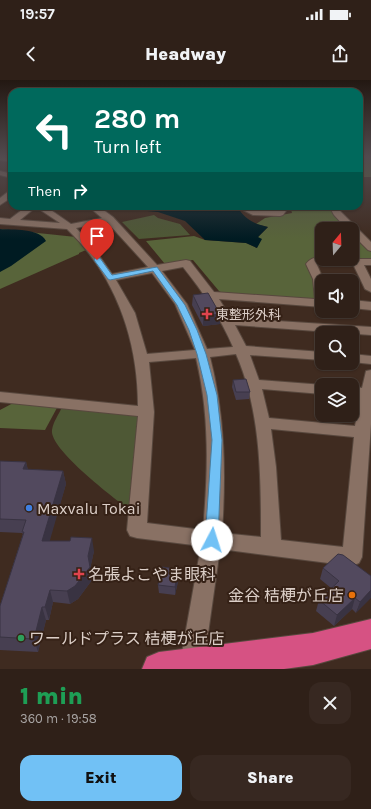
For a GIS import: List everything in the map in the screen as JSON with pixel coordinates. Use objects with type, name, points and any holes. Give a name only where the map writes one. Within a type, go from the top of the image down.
[{"type":"highway","points":[[159,669],[191,668],[313,649],[371,634]]},
{"type":"street","points":[[12,222],[27,210]]},
{"type":"street","points":[[45,210],[78,233],[110,278],[130,314],[142,359],[146,394],[137,530],[352,557],[362,432],[371,374]]},
{"type":"street","points":[[98,210],[110,219],[154,269],[181,305],[202,354],[212,395],[217,440],[212,540],[191,668]]},
{"type":"street","points":[[335,210],[367,241],[371,248]]},
{"type":"street","points":[[0,221],[70,227],[110,219]]},
{"type":"street","points":[[315,261],[311,264],[316,274]]},
{"type":"street","points":[[359,262],[371,262]]},
{"type":"street","points":[[110,278],[186,263],[213,295],[242,350],[254,384],[264,423],[269,472],[272,546]]},
{"type":"street","points":[[359,266],[371,289]]},
{"type":"street","points":[[213,295],[315,302]]},
{"type":"street","points":[[359,305],[371,306]]},
{"type":"street","points":[[228,321],[371,330]]},
{"type":"street","points":[[142,359],[242,350],[315,355]]},
{"type":"street","points":[[359,359],[371,360]]},
{"type":"street","points":[[254,384],[315,388]]},
{"type":"street","points":[[359,391],[368,392]]},
{"type":"street","points":[[2,399],[146,412]]},
{"type":"street","points":[[264,423],[362,432]]},
{"type":"green space","points":[[291,210],[333,210],[343,222],[315,222],[315,299],[224,294],[219,291],[193,260],[165,264],[146,241],[194,236],[205,240],[246,243],[257,248],[258,237],[268,227],[256,224],[265,218],[292,213]]},
{"type":"green space","points":[[154,215],[158,218],[180,224],[190,235],[139,239],[122,222]]},
{"type":"green space","points":[[0,229],[76,237],[86,250],[0,289]]},
{"type":"green space","points":[[359,241],[371,243],[371,260],[359,259]]},
{"type":"green space","points":[[17,401],[58,406],[45,430],[0,428],[0,410]]},
{"type":"green space","points":[[62,407],[135,414],[140,418],[130,510],[84,473],[61,449],[54,438],[52,430]]},
{"type":"water","points":[[144,210],[239,210],[246,218],[268,227],[258,237],[262,239],[257,248],[246,243],[205,240],[185,221],[158,212]]},
{"type":"water","points":[[0,229],[32,232],[43,237],[46,241],[0,272]]},
{"type":"building","points":[[208,293],[220,314],[203,316],[193,295]]},
{"type":"building","points":[[246,379],[250,392],[236,392],[233,380]]},
{"type":"building","points":[[0,461],[26,462],[23,469],[63,471],[42,541],[70,541],[71,537],[92,538],[88,556],[90,567],[75,586],[67,591],[50,590],[45,607],[42,607],[34,639],[0,637],[0,606],[24,532],[22,532],[26,520],[0,519]]},
{"type":"building","name":"金谷 桔梗が丘店","points":[[338,554],[343,555],[371,576],[371,590],[360,602],[355,598],[337,615],[319,600],[339,581],[323,568]]},
{"type":"building","points":[[162,567],[178,569],[175,587],[158,585]]},
{"type":"place","name":"東整形外科","points":[[207,314]]},
{"type":"place","name":"Maxvalu Tokai","points":[[29,508]]},
{"type":"place","name":"名張よこやま眼科","points":[[79,574]]},
{"type":"place","name":"金谷 桔梗が丘店","points":[[352,595]]},
{"type":"place","name":"ワールドプラス 桔梗が丘店","points":[[21,638]]},
{"type":"route","points":[[97,260],[110,278],[154,269],[163,279],[181,305],[193,330],[202,354],[209,380],[217,440],[212,540]]}]
